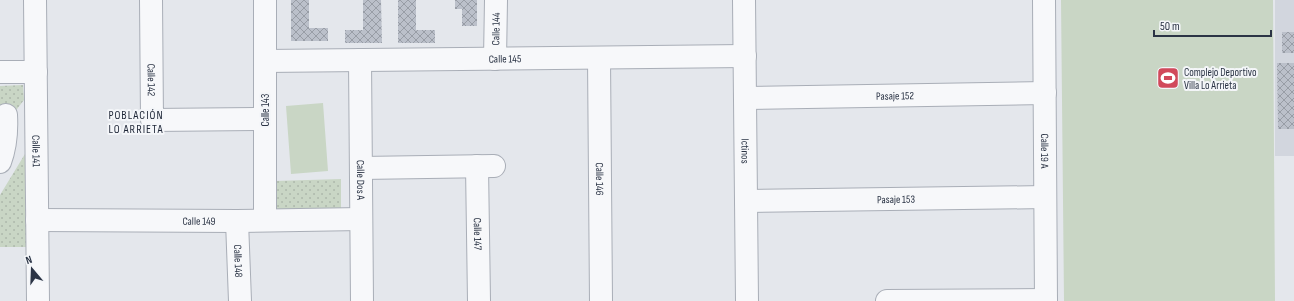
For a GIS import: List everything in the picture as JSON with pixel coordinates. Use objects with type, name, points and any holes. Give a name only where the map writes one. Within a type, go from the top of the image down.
[{"type":"street","name":"Calle 141","points":[[35,0],[38,301]]},
{"type":"street","name":"Calle 142","points":[[151,0],[152,120],[265,119]]},
{"type":"street","name":"Calle 143","points":[[265,0],[265,220]]},
{"type":"street","name":"Calle 144","points":[[495,59],[496,0]]},
{"type":"street","name":"Ictinos","points":[[744,0],[747,301]]},
{"type":"street","name":"Calle 19 A","points":[[1044,0],[1046,300]]},
{"type":"street","name":"Calle 145","points":[[265,61],[745,56]]},
{"type":"street","name":"Calle 146","points":[[599,58],[602,301]]},
{"type":"street","name":"Calle Dos A","points":[[360,60],[362,301]]},
{"type":"street","points":[[0,72],[36,72]]},
{"type":"street","name":"Pasaje 152","points":[[745,98],[1045,93]]},
{"type":"street","points":[[0,162],[5,145],[7,126],[6,115]]},
{"type":"street","name":"Calle 147","points":[[361,168],[485,166],[478,301]]},
{"type":"street","name":"Pasaje 153","points":[[746,201],[1045,197]]},
{"type":"street","name":"Calle 149","points":[[37,220],[237,221],[361,219]]},
{"type":"street","name":"Calle 148","points":[[237,221],[240,301]]},
{"type":"street","points":[[887,301],[1046,300]]},
{"type":"shaded area","points":[[1275,0],[1294,0],[1294,156],[1275,156]]},
{"type":"green space","name":"Complejo Deportivo Villa Lo Arrieta","points":[[1061,0],[1273,0],[1275,301],[1064,301]]},
{"type":"green space","points":[[23,85],[24,100],[0,131],[0,86]]},
{"type":"green space","points":[[323,103],[328,171],[291,174],[286,106]]},
{"type":"green space","points":[[28,149],[26,247],[0,247],[0,195]]},
{"type":"green space","points":[[341,179],[341,208],[275,211],[274,181]]},
{"type":"building","points":[[291,0],[309,0],[309,28],[328,28],[328,41],[291,41]]},
{"type":"building","points":[[363,0],[381,0],[382,43],[345,43],[345,30],[363,30]]},
{"type":"building","points":[[398,0],[416,0],[416,30],[435,30],[435,43],[398,43]]},
{"type":"building","points":[[455,0],[477,0],[477,26],[462,26],[462,9],[455,9]]},
{"type":"building","points":[[1282,32],[1294,32],[1294,53],[1282,53]]},
{"type":"building","points":[[1277,63],[1294,63],[1294,129],[1278,129]]},
{"type":"place","name":"Complejo Deportivo Villa Lo Arrieta","points":[[1168,78]]},
{"type":"district","name":"POBLACIÓN LO ARRIETA","points":[[136,122]]}]
